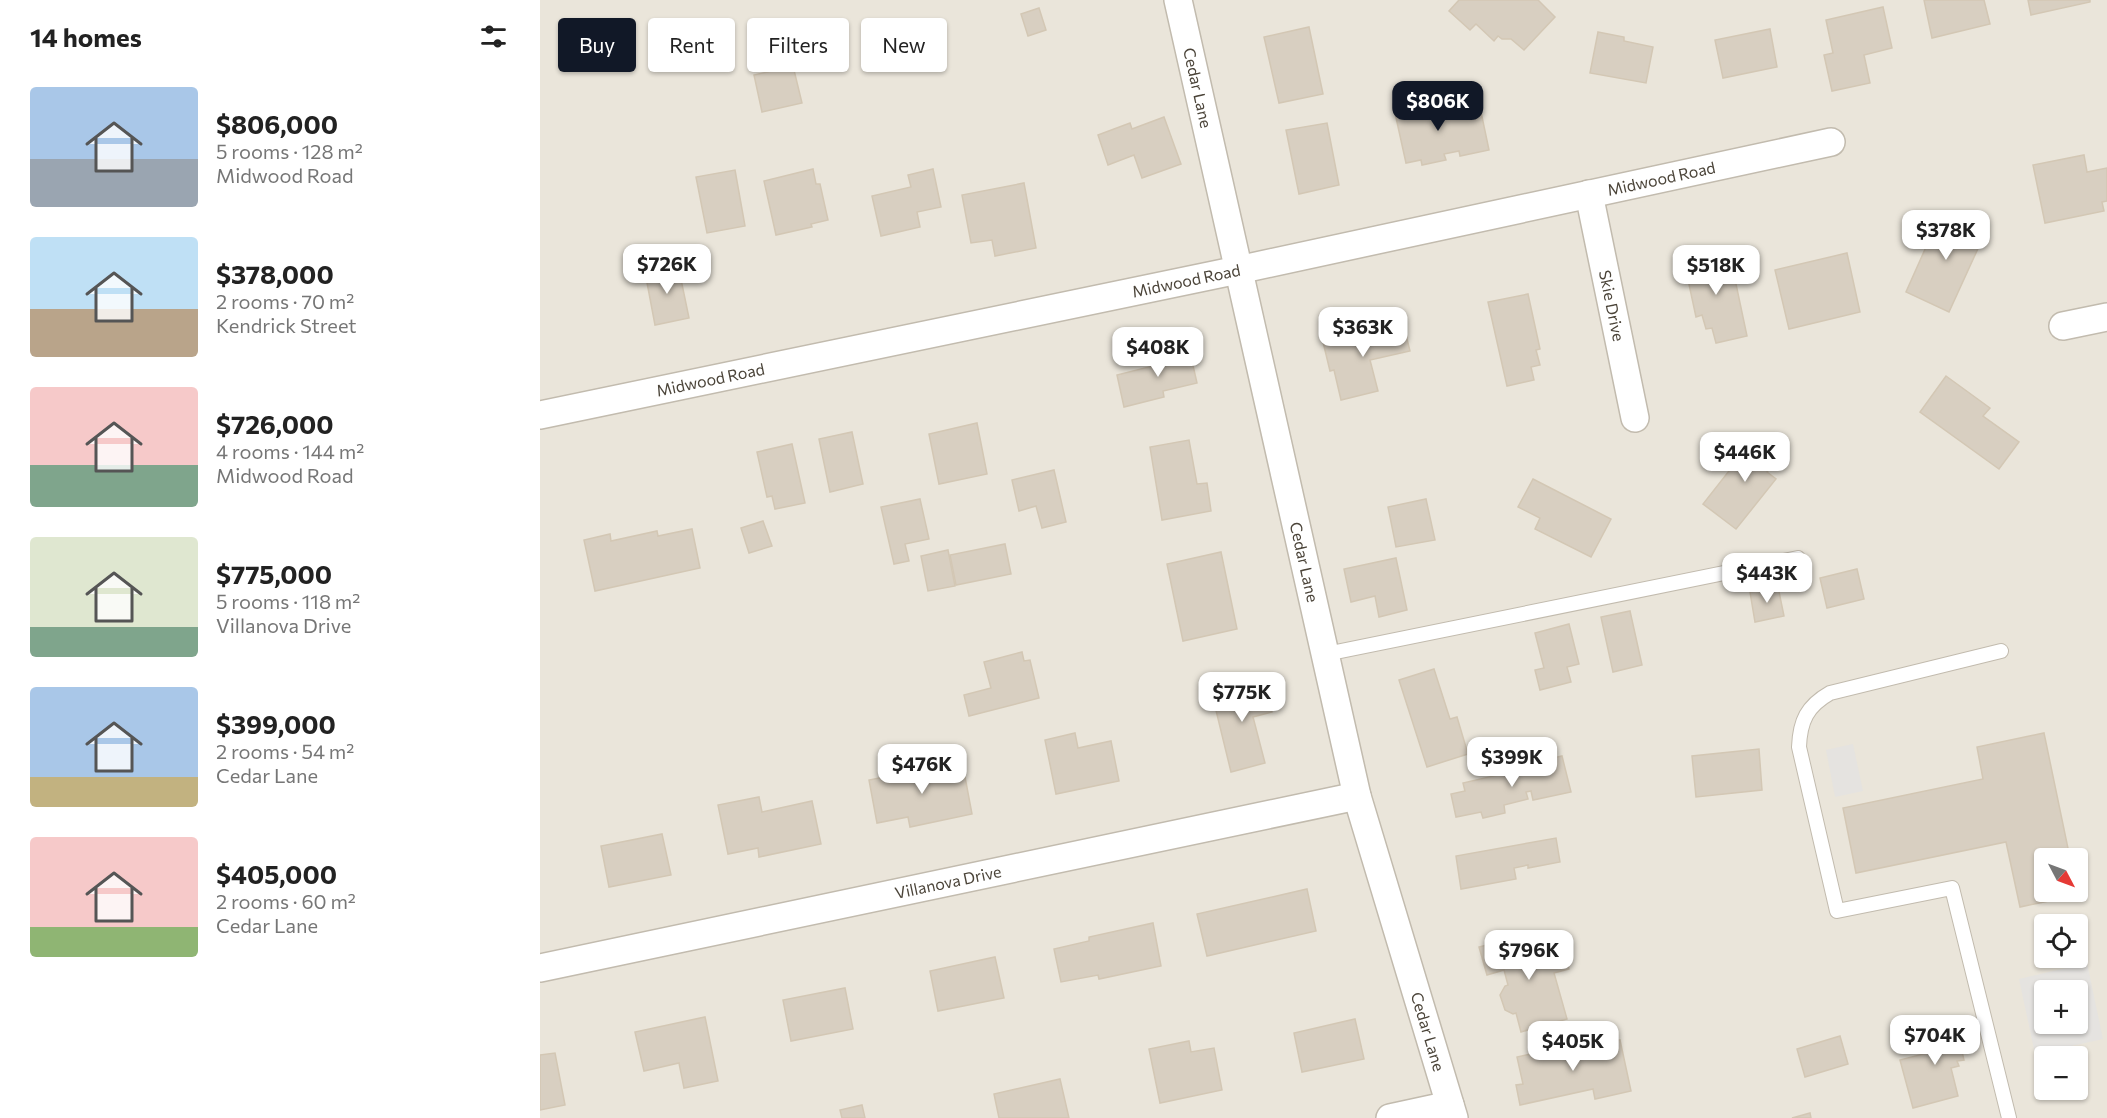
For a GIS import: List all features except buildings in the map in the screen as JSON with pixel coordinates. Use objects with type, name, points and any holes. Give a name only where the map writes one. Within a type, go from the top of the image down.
[{"type":"street","name":"Cedar Lane","points":[[1179,0],[1357,796],[1452,1111]]},
{"type":"street","name":"Midwood Road","points":[[540,416],[1238,270],[1831,142]]},
{"type":"street","name":"Skie Drive","points":[[1589,194],[1635,418]]},
{"type":"street","points":[[2063,326],[2107,317]]},
{"type":"street","name":"Villanova Drive","points":[[540,968],[1357,796]]},
{"type":"street","points":[[1390,1118],[1452,1111]]},
{"type":"lane","points":[[1326,654],[1797,558]]},
{"type":"lane","points":[[2001,651],[1830,693],[1816,701],[1808,712],[1800,730],[1799,747],[1837,910],[1952,888],[2009,1118]]},
{"type":"shaded area","points":[[540,0],[2107,0],[2107,1118],[540,1118]]},
{"type":"shaded area","points":[[1853,744],[1863,791],[1835,797],[1826,750]]},
{"type":"shaded area","points":[[2066,968],[2088,968],[2103,1039],[2071,1046],[2034,1046],[2034,1049],[2019,979]]}]
